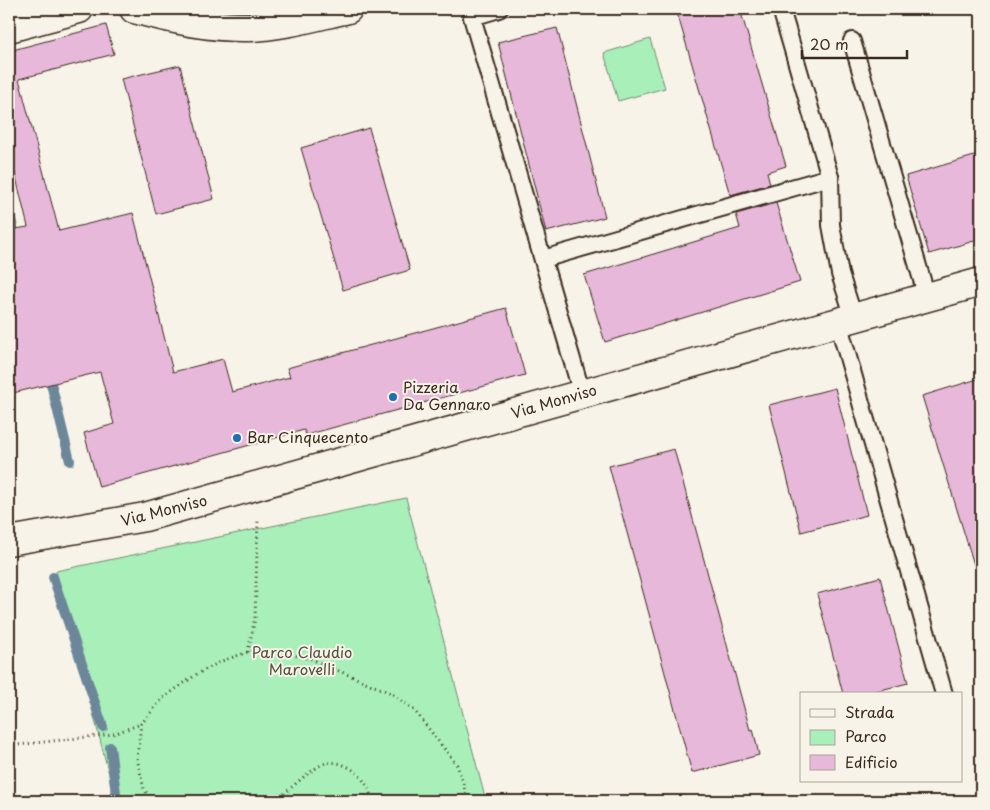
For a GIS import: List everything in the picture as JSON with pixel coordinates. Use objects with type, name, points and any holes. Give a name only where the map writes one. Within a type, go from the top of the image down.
[{"type":"street","points":[[9,28],[79,9]]},
{"type":"street","points":[[134,9],[169,18],[220,26],[251,27],[302,20],[348,9]]},
{"type":"street","name":"Via Monviso","points":[[9,540],[145,517],[981,282]]},
{"type":"lane","points":[[499,9],[472,17],[582,394]]},
{"type":"lane","points":[[781,9],[830,177],[831,224],[846,320],[943,692]]},
{"type":"lane","points":[[852,41],[927,298]]},
{"type":"lane","points":[[543,259],[830,177]]},
{"type":"path","points":[[248,652],[255,618],[258,519]]},
{"type":"path","points":[[9,746],[113,734],[140,724],[163,698],[197,674],[222,661],[248,652],[279,652],[310,659],[391,693],[414,710],[457,765],[467,801]]},
{"type":"path","points":[[140,724],[137,758],[144,789],[152,801]]},
{"type":"path","points":[[277,801],[303,778],[326,763],[342,764],[355,771],[364,781],[373,801]]},
{"type":"green space","points":[[650,39],[665,88],[618,101],[604,53]]},
{"type":"green space","name":"Parco Claudio Marovelli","points":[[406,498],[486,801],[116,801],[56,571]]},
{"type":"building","points":[[676,9],[740,9],[786,166],[767,172],[770,184],[730,195]]},
{"type":"building","points":[[106,25],[114,54],[19,79],[59,231],[133,213],[173,372],[223,359],[232,392],[290,377],[287,368],[506,308],[525,375],[306,435],[304,430],[99,487],[84,433],[114,424],[100,372],[9,394],[9,230],[28,227],[9,149],[9,51]]},
{"type":"building","points":[[557,28],[605,217],[546,232],[498,42]]},
{"type":"building","points":[[180,65],[214,199],[156,214],[121,79]]},
{"type":"building","points":[[369,128],[410,270],[343,290],[301,148]]},
{"type":"building","points":[[981,154],[981,239],[929,254],[906,176]]},
{"type":"building","points":[[776,203],[800,282],[605,342],[584,275],[740,228],[736,214]]},
{"type":"building","points":[[981,378],[981,567],[975,568],[922,396]]},
{"type":"building","points":[[835,388],[867,515],[801,532],[769,405]]},
{"type":"building","points":[[674,449],[750,730],[753,729],[759,755],[692,773],[609,466]]},
{"type":"building","points":[[880,577],[908,683],[873,692],[842,692],[817,594]]},
{"type":"waterway","points":[[9,210],[16,241]]},
{"type":"waterway","points":[[48,371],[70,461]]},
{"type":"waterway","points":[[53,577],[103,727]]},
{"type":"waterway","points":[[110,747],[117,801]]},
{"type":"place","name":"Pizzeria Da Gennaro","points":[[393,397]]},
{"type":"place","name":"Bar Cinquecento","points":[[237,438]]}]
